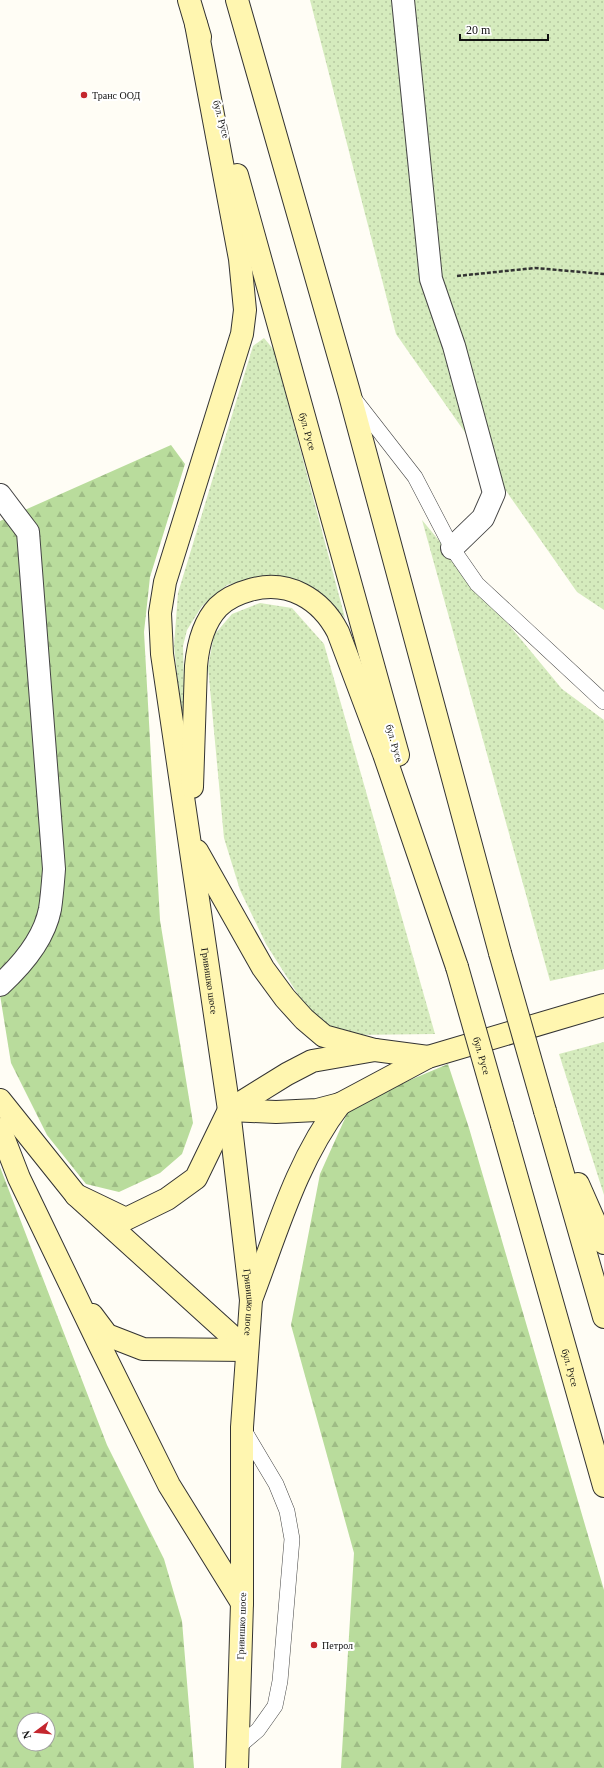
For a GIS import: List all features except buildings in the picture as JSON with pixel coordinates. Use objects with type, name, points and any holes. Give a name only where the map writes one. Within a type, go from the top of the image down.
[{"type":"main road","name":"бул. Русе","points":[[189,0],[457,967],[604,1486]]},
{"type":"main road","points":[[237,0],[348,392],[500,953],[604,1317]]},
{"type":"main road","points":[[196,24],[240,260],[245,310],[242,334],[165,582],[160,613],[162,654],[191,841],[263,968],[285,998],[304,1020],[324,1036],[375,1050],[428,1057]]},
{"type":"main road","points":[[191,841],[196,666],[198,647],[202,632],[218,607],[230,598],[242,592],[257,588],[272,587],[285,587],[297,591],[319,606],[332,620],[338,632],[384,754],[457,967]]},
{"type":"main road","name":"Гривишко шосе","points":[[191,841],[229,1110],[251,1300],[242,1427],[242,1603],[237,1758]]},
{"type":"main road","points":[[229,1110],[276,1112],[317,1110],[340,1104],[428,1057],[604,1005]]},
{"type":"main road","points":[[76,1195],[126,1220],[167,1199],[196,1178],[229,1110],[287,1074],[312,1061],[375,1050]]},
{"type":"main road","points":[[0,1100],[76,1195],[247,1350]]},
{"type":"main road","points":[[251,1300],[299,1175],[323,1126],[340,1104]]},
{"type":"main road","points":[[545,1111],[604,1243]]},
{"type":"main road","points":[[0,1129],[19,1178],[169,1485],[242,1603]]},
{"type":"main road","points":[[75,1294],[107,1335],[143,1349],[247,1350]]},
{"type":"street","points":[[403,0],[431,279],[454,346],[494,493],[483,518],[452,548]]},
{"type":"street","points":[[0,495],[28,532],[54,869],[50,911],[37,943],[20,967],[0,985]]},
{"type":"lane","points":[[348,392],[415,477],[452,548],[477,584],[604,702]]},
{"type":"lane","points":[[237,1758],[275,1706],[280,1681],[292,1539],[287,1511],[276,1484],[242,1427]]},
{"type":"path","points":[[431,279],[535,268],[604,274]]},
{"type":"green space","points":[[310,0],[604,0],[604,610],[577,592],[396,334]]},
{"type":"green space","points":[[264,338],[274,350],[345,618],[319,593],[281,577],[266,576],[227,585],[202,606],[187,630],[183,646],[186,758],[174,646],[178,593],[253,346]]},
{"type":"green space","points":[[171,445],[185,464],[150,577],[144,632],[160,920],[193,1123],[182,1154],[160,1173],[119,1192],[86,1184],[47,1135],[11,1063],[0,995],[0,521]]},
{"type":"green space","points":[[422,520],[562,689],[604,720],[604,969],[550,981]]},
{"type":"green space","points":[[260,603],[292,608],[324,644],[435,1034],[351,1035],[325,1025],[304,1004],[266,944],[240,890],[224,838],[208,667],[214,635],[232,614]]},
{"type":"green space","points":[[604,1042],[604,1195],[559,1054]]},
{"type":"green space","points":[[448,1064],[469,1128],[604,1590],[604,1768],[341,1768],[354,1553],[291,1325],[320,1174],[351,1105]]},
{"type":"green space","points":[[0,1167],[107,1445],[164,1559],[182,1621],[194,1768],[0,1768]]},
{"type":"place","name":"Транс ООД","points":[[84,95]]},
{"type":"place","name":"Петрол","points":[[314,1645]]}]
